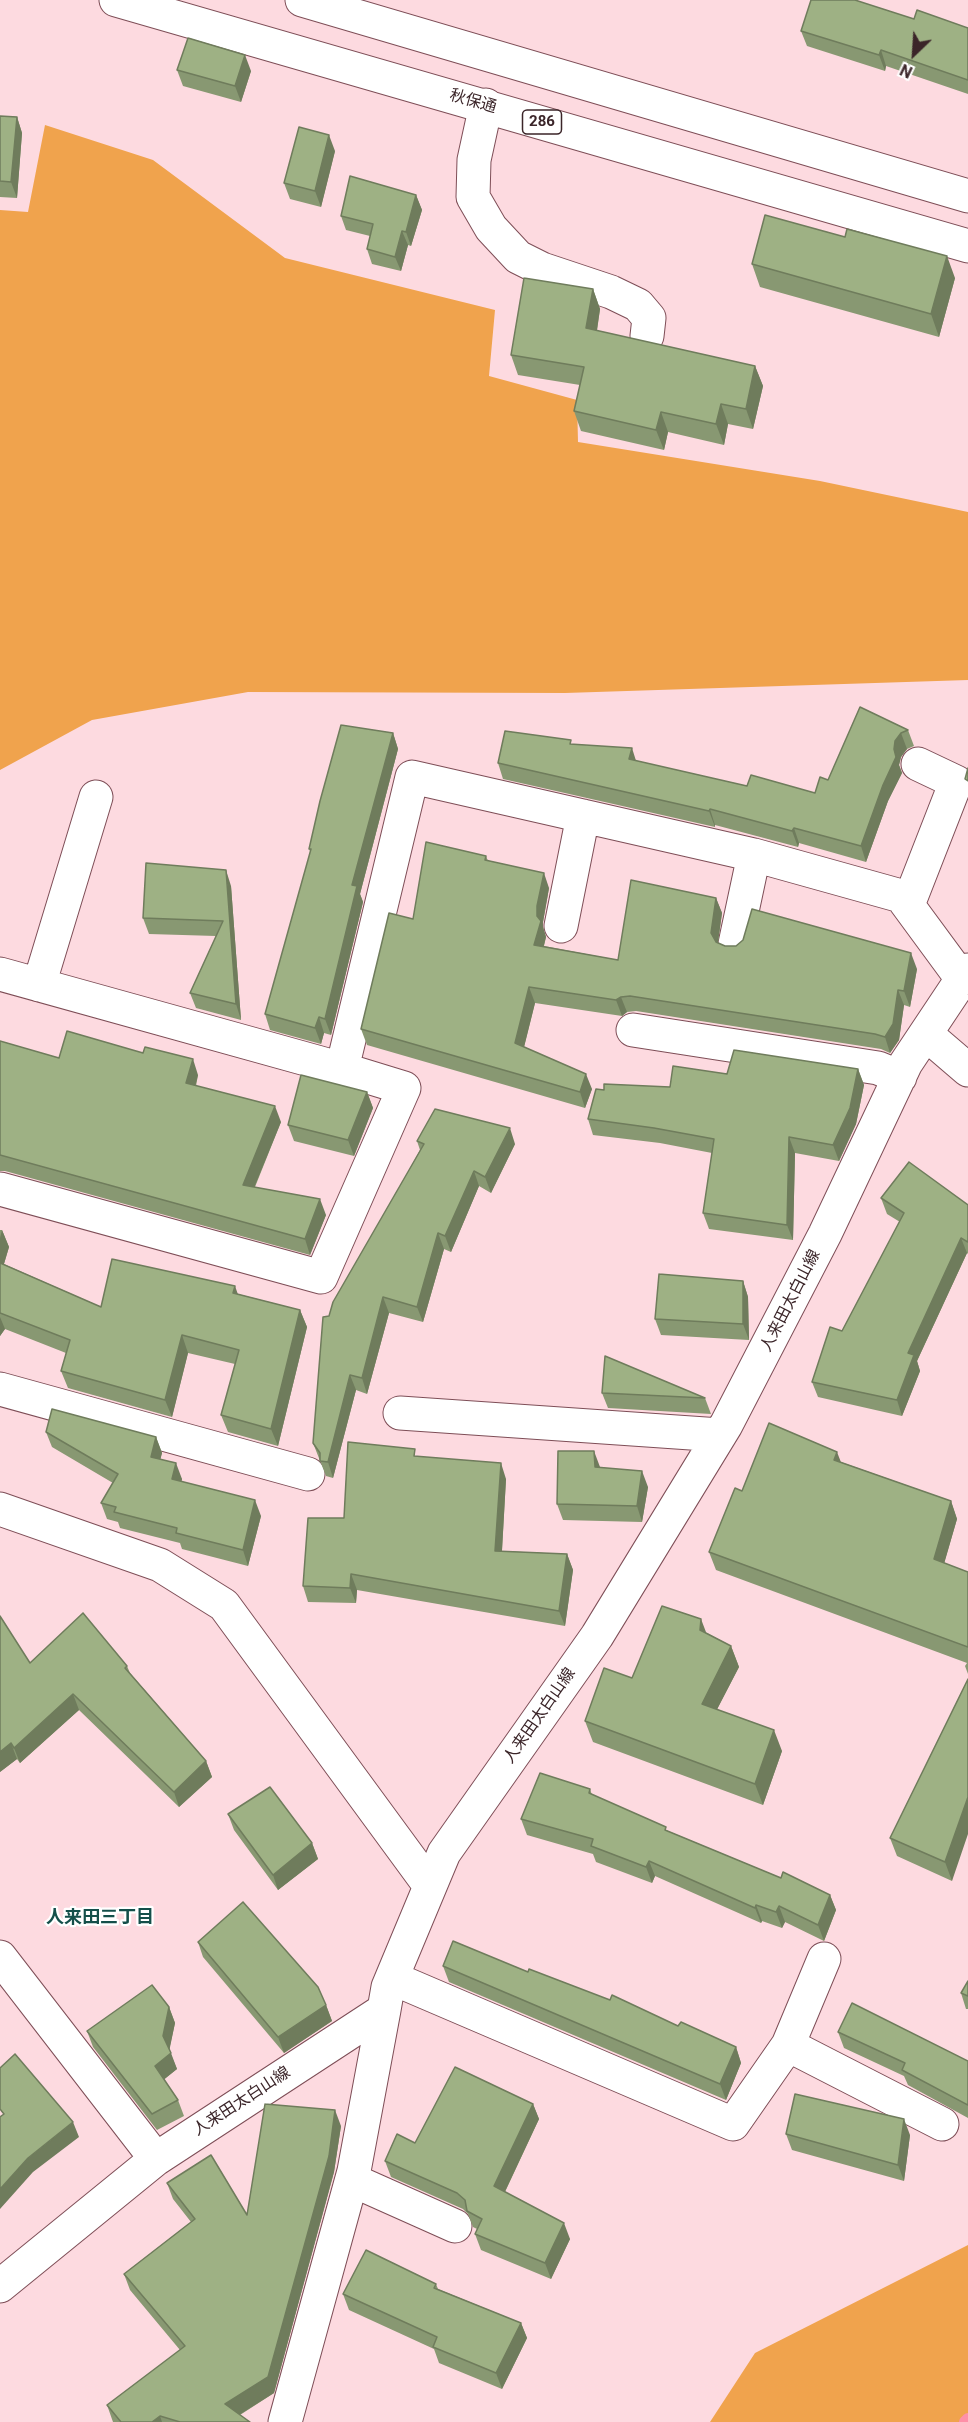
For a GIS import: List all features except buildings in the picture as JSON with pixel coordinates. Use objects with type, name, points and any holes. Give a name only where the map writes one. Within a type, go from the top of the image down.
[{"type":"main road","name":"秋保通","points":[[116,0],[968,246]]},
{"type":"main road","points":[[302,0],[968,196]]},
{"type":"main road","points":[[486,105],[474,160],[473,197],[490,228],[518,257],[542,269],[611,292],[638,305],[649,318],[647,336]]},
{"type":"main road","points":[[908,905],[956,782],[918,764]]},
{"type":"main road","points":[[342,1069],[412,777],[754,855],[901,896],[965,974]]},
{"type":"main road","points":[[39,985],[96,797]]},
{"type":"main road","points":[[561,926],[584,816]]},
{"type":"main road","points":[[735,944],[754,855]]},
{"type":"main road","points":[[0,974],[404,1088],[321,1277],[0,1189]]},
{"type":"main road","name":"人来田太白山線","points":[[0,2286],[156,2158],[384,2010],[392,1978],[444,1853],[597,1636],[720,1435],[825,1234],[900,1077],[965,974]]},
{"type":"main road","points":[[633,1030],[878,1068],[900,1077]]},
{"type":"main road","points":[[926,1034],[968,1070]]},
{"type":"main road","points":[[0,1389],[308,1474]]},
{"type":"main road","points":[[400,1413],[720,1435]]},
{"type":"main road","points":[[0,1509],[160,1565],[224,1605],[430,1886]]},
{"type":"main road","points":[[0,1957],[156,2158]]},
{"type":"main road","points":[[392,1978],[733,2124],[788,2044],[824,1959]]},
{"type":"main road","points":[[285,2422],[352,2180],[384,2010]]},
{"type":"main road","points":[[788,2044],[942,2124]]},
{"type":"main road","points":[[352,2180],[455,2226]]},
{"type":"shaded area","points":[[45,125],[153,160],[285,258],[495,310],[489,376],[577,400],[578,442],[820,481],[968,512],[968,680],[565,693],[248,692],[92,720],[0,770],[0,210],[28,212]]},
{"type":"shaded area","points":[[968,2245],[968,2422],[710,2422],[755,2353]]},
{"type":"waterway","points":[[965,2422],[968,2419]]},
{"type":"district","name":"人来田三丁目","points":[[100,1918]]}]
